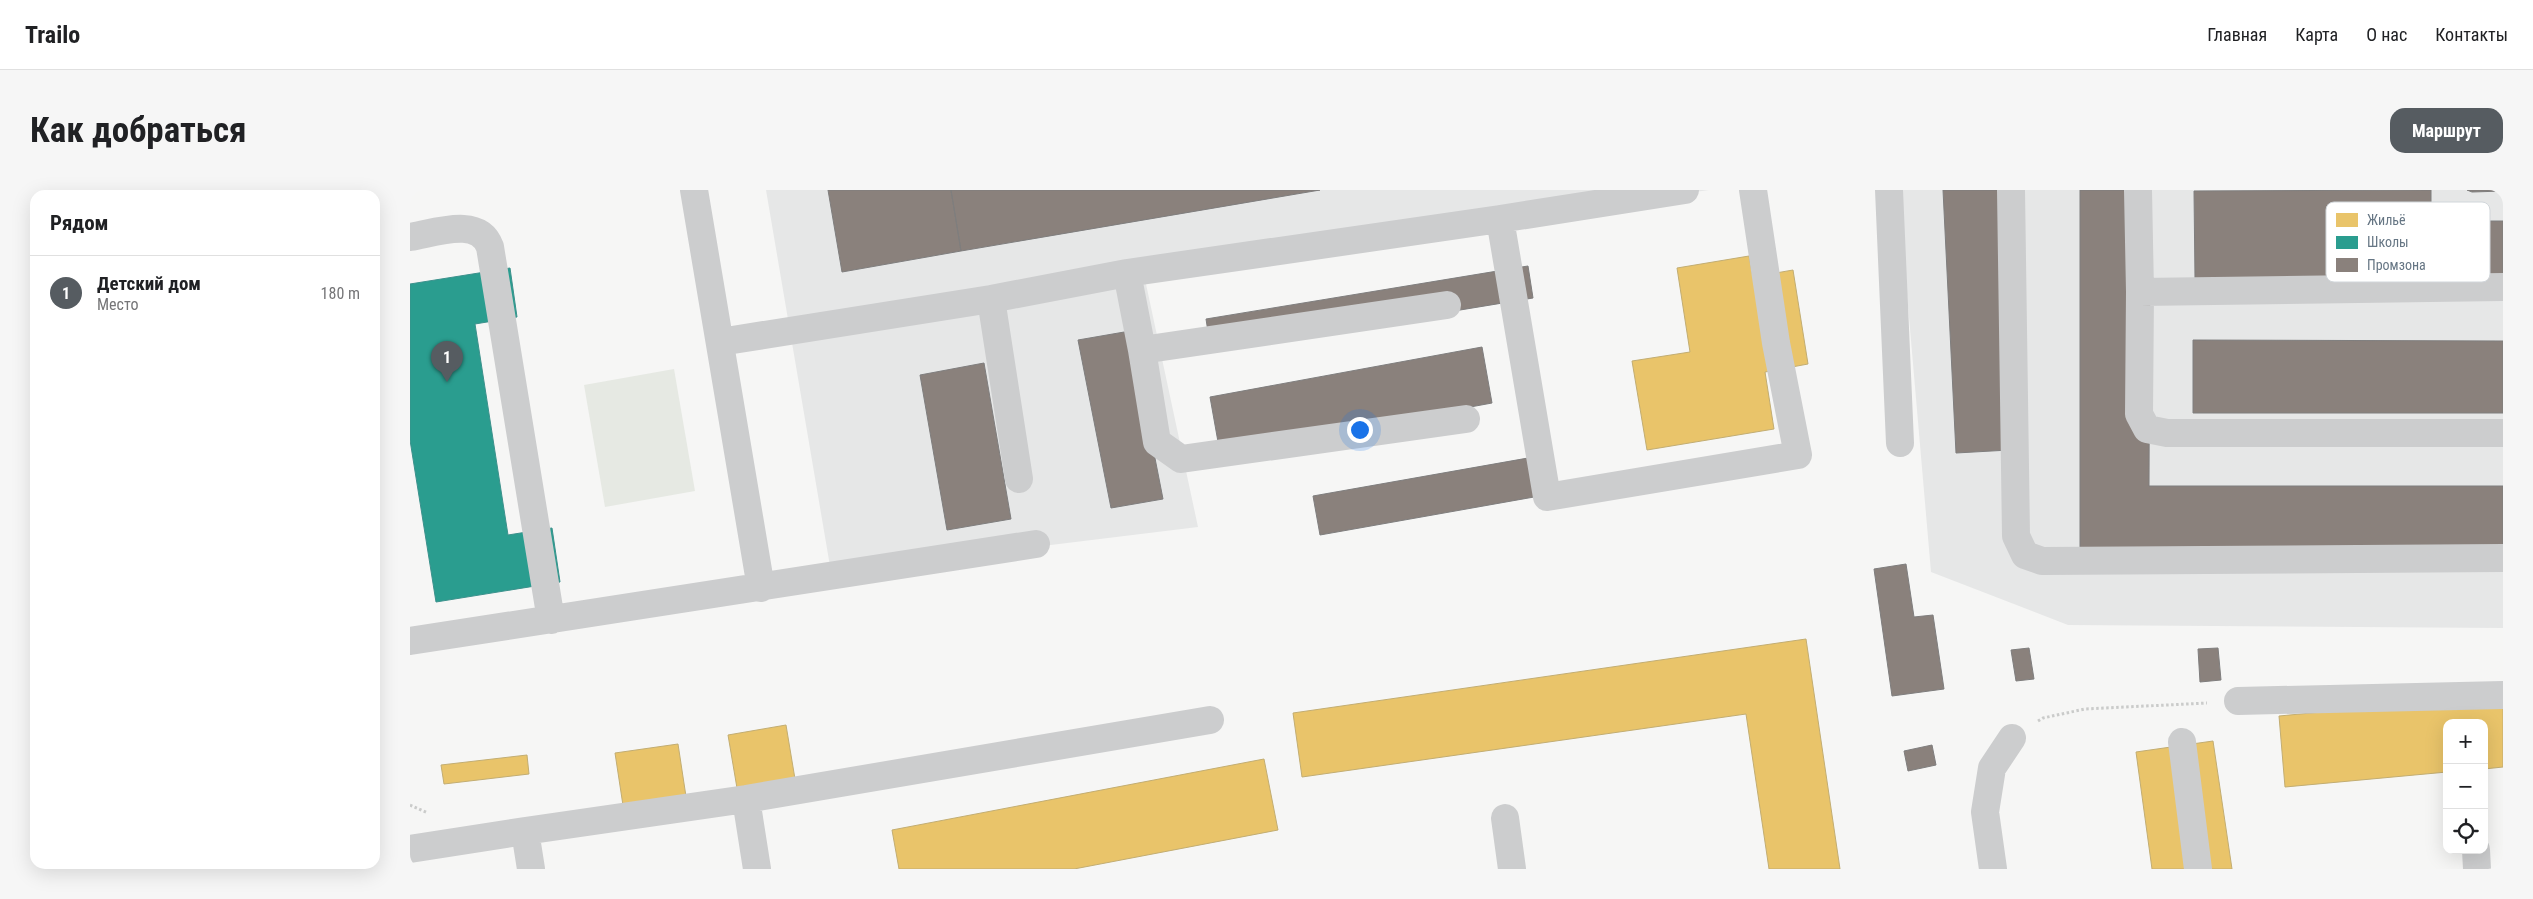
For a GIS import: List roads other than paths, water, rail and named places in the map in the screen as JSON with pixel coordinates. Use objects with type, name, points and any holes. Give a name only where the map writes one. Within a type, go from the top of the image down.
[{"type":"lane","points":[[694,190],[760,588]]},
{"type":"lane","points":[[720,342],[992,299],[1128,273],[1685,190]]},
{"type":"lane","points":[[1500,219],[1546,496],[1798,455],[1776,343],[1753,190]]},
{"type":"lane","points":[[1889,190],[1900,443]]},
{"type":"lane","points":[[2011,190],[2016,536],[2025,555],[2042,561],[2503,558]]},
{"type":"lane","points":[[2138,190],[2140,292],[2139,414],[2147,428],[2166,433],[2503,433]]},
{"type":"lane","points":[[410,237],[468,229],[480,232],[490,247],[551,620]]},
{"type":"lane","points":[[1128,273],[1157,442],[1181,459],[1466,419]]},
{"type":"lane","points":[[2140,292],[2503,287]]},
{"type":"lane","points":[[992,299],[1018,478]]},
{"type":"lane","points":[[1142,350],[1447,306]]},
{"type":"lane","points":[[410,641],[1036,544]]},
{"type":"lane","points":[[2238,701],[2503,695]]},
{"type":"lane","points":[[410,849],[746,799],[1210,720]]},
{"type":"lane","points":[[1993,869],[1985,812],[1992,768],[2012,738]]},
{"type":"lane","points":[[2182,742],[2198,869]]},
{"type":"lane","points":[[746,799],[757,869]]},
{"type":"lane","points":[[1506,818],[1512,869]]},
{"type":"lane","points":[[525,831],[531,869]]},
{"type":"lane","points":[[2476,854],[2477,869]]},
{"type":"place","name":"Детский дом","points":[[447,382]]}]
